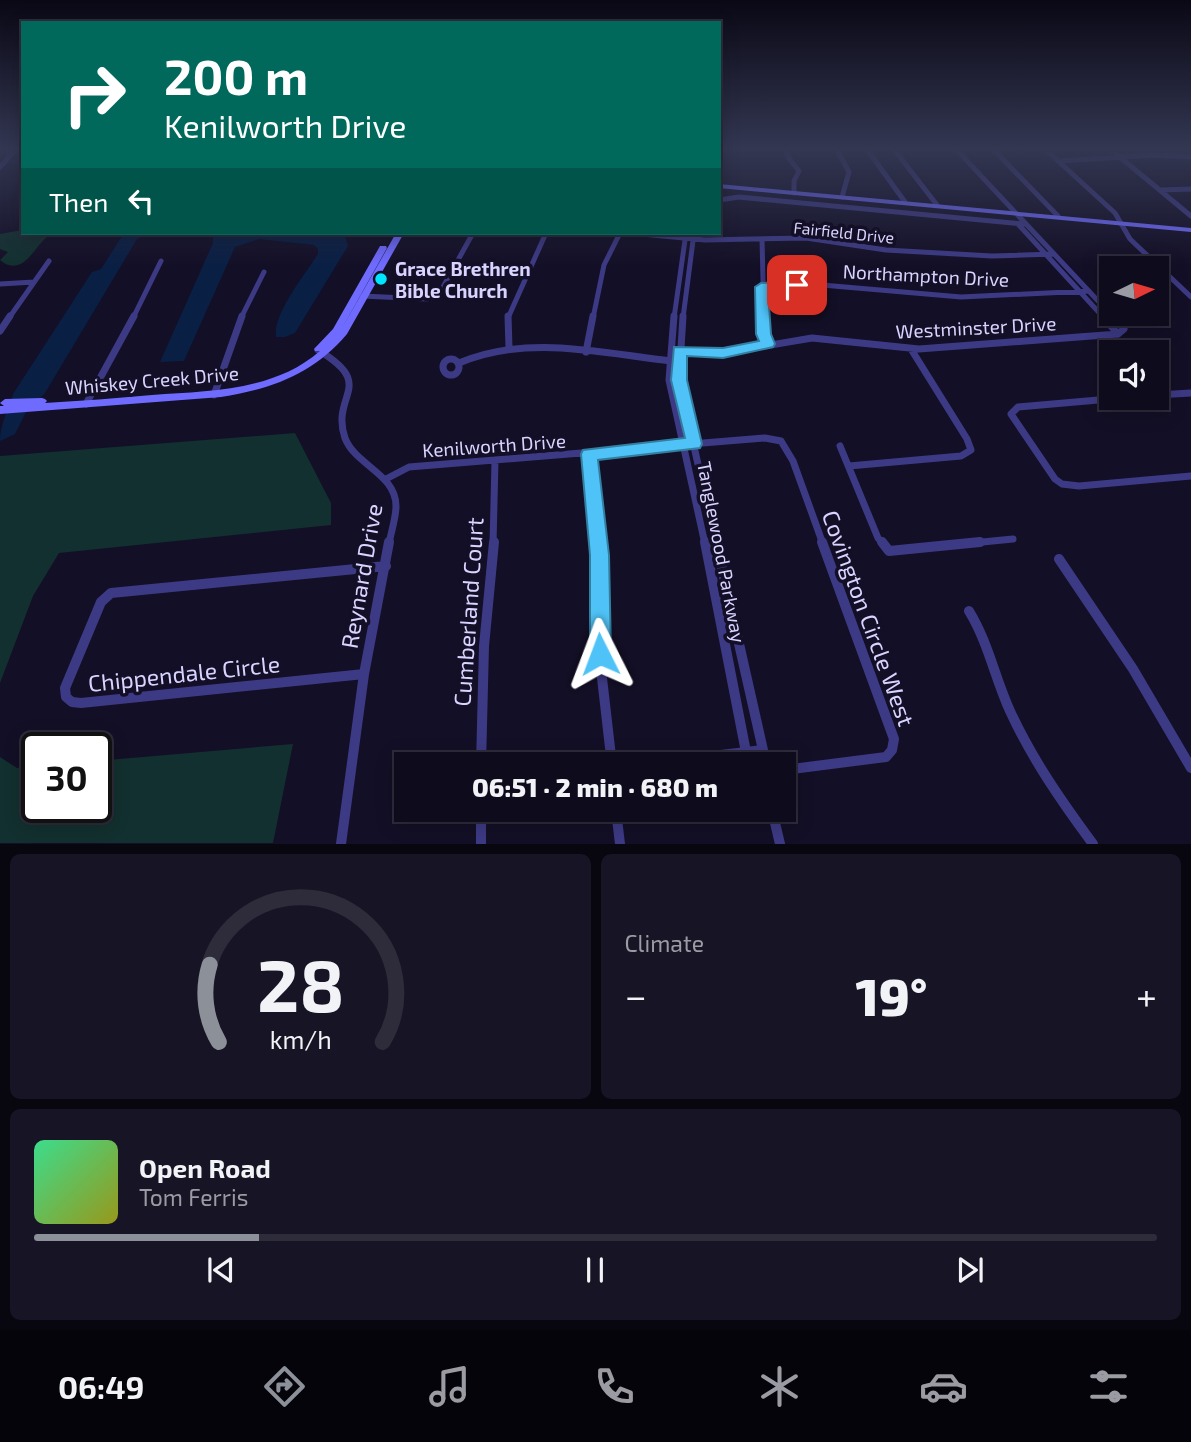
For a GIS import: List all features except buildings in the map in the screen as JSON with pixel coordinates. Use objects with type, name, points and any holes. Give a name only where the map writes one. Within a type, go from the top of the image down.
[{"type":"street","points":[[748,187],[1191,230]]},
{"type":"street","points":[[793,187],[794,193]]},
{"type":"street","points":[[842,197],[845,187]]},
{"type":"street","points":[[894,187],[905,202]]},
{"type":"street","points":[[923,187],[937,205]]},
{"type":"street","points":[[988,187],[1011,212]]},
{"type":"street","points":[[721,200],[739,197],[1003,221],[1021,225],[1054,254],[1124,329],[1122,333],[1118,334],[1079,292],[1045,254],[1021,225],[1011,212],[989,187]]},
{"type":"street","points":[[1030,187],[1058,216]]},
{"type":"street","points":[[1086,187],[1122,222],[1130,239],[1191,297]]},
{"type":"street","points":[[1158,187],[1191,216]]},
{"type":"street","points":[[1161,190],[1191,189]]},
{"type":"street","name":"Whiskey Creek Drive","points":[[2,407],[215,391],[271,382],[295,372],[343,333],[392,235]]},
{"type":"street","name":"Whiskey Creek Drive","points":[[360,296],[399,235]]},
{"type":"street","points":[[360,296],[426,299],[438,296],[472,235]]},
{"type":"street","points":[[509,348],[507,323],[510,309],[545,235]]},
{"type":"street","points":[[586,352],[604,265],[619,235]]},
{"type":"street","name":"Fairfield Drive","points":[[670,235],[806,238],[886,250],[979,256],[1054,254]]},
{"type":"street","name":"Tanglewood Parkway","points":[[690,236],[674,362],[669,380],[702,527],[746,752]]},
{"type":"street","points":[[762,239],[761,287],[764,334],[768,344]]},
{"type":"street","points":[[0,331],[49,261]]},
{"type":"street","points":[[88,401],[128,325],[139,310],[161,261]]},
{"type":"street","points":[[215,391],[243,313],[264,272]]},
{"type":"street","points":[[0,284],[34,282]]},
{"type":"street","name":"Northampton Drive","points":[[761,287],[822,285],[961,297],[1088,291]]},
{"type":"street","name":"Westminster Drive","points":[[675,350],[723,353],[806,338],[911,349],[1118,334]]},
{"type":"street","points":[[459,363],[479,354],[509,348],[541,347],[674,362]]},
{"type":"street","points":[[849,466],[954,457],[968,454],[971,450],[967,439],[911,349]]},
{"type":"street","name":"Reynard Drive","points":[[320,352],[341,364],[349,377],[344,425],[346,438],[355,451],[386,479],[393,490],[396,505],[364,674],[341,844]]},
{"type":"street","name":"Tanglewood Parkway","points":[[674,362],[763,750]]},
{"type":"street","points":[[1169,395],[1191,393]]},
{"type":"street","points":[[1099,400],[1018,407],[1012,414],[1049,473],[1062,484],[1079,486],[1191,476]]},
{"type":"street","name":"Kenilworth Drive","points":[[386,479],[410,467],[775,438]]},
{"type":"street","name":"Covington Circle West","points":[[775,438],[786,447],[793,461],[894,739],[892,750],[886,757],[796,768]]},
{"type":"street","points":[[840,446],[881,545],[889,551],[1013,539]]},
{"type":"street","points":[[589,454],[599,555],[600,654],[611,752]]},
{"type":"street","name":"Cumberland Court","points":[[481,752],[484,646],[495,526],[495,461]]},
{"type":"street","points":[[702,527],[714,527]]},
{"type":"street","points":[[1059,559],[1133,670],[1191,768]]},
{"type":"street","name":"Chippendale Circle","points":[[364,674],[81,703],[72,702],[66,696],[65,688],[101,602],[111,593],[386,566]]},
{"type":"street","points":[[969,611],[984,635],[996,674],[1020,732],[1055,792],[1093,844]]},
{"type":"street","points":[[720,628],[734,627]]},
{"type":"street","points":[[746,752],[763,750]]},
{"type":"street","points":[[481,822],[481,844]]},
{"type":"street","points":[[617,822],[620,844]]},
{"type":"street","points":[[775,822],[780,844]]},
{"type":"green space","points":[[21,230],[21,235],[52,235],[44,240],[29,258],[16,266],[0,260],[8,252],[0,249],[0,234]]},
{"type":"green space","points":[[295,433],[331,503],[331,525],[59,553],[33,596],[0,683],[0,456]]},
{"type":"green space","points":[[293,744],[273,843],[0,843],[0,757],[17,768],[21,768],[21,823],[112,823],[112,760]]},
{"type":"water","points":[[123,235],[144,235],[137,239],[45,393],[25,414],[15,434],[0,441],[13,394],[92,272],[101,269]]},
{"type":"water","points":[[208,235],[342,235],[345,236],[348,246],[295,333],[285,337],[276,337],[279,317],[318,254],[318,249],[314,245],[259,239],[235,247],[184,361],[160,362],[213,243],[213,236]]},
{"type":"place","name":"Grace Brethren Bible Church","points":[[381,279]]},
{"type":"route","points":[[600,654],[597,518],[589,454],[694,444],[679,380],[679,350],[723,353],[768,344],[764,334],[761,287],[797,285]]}]
